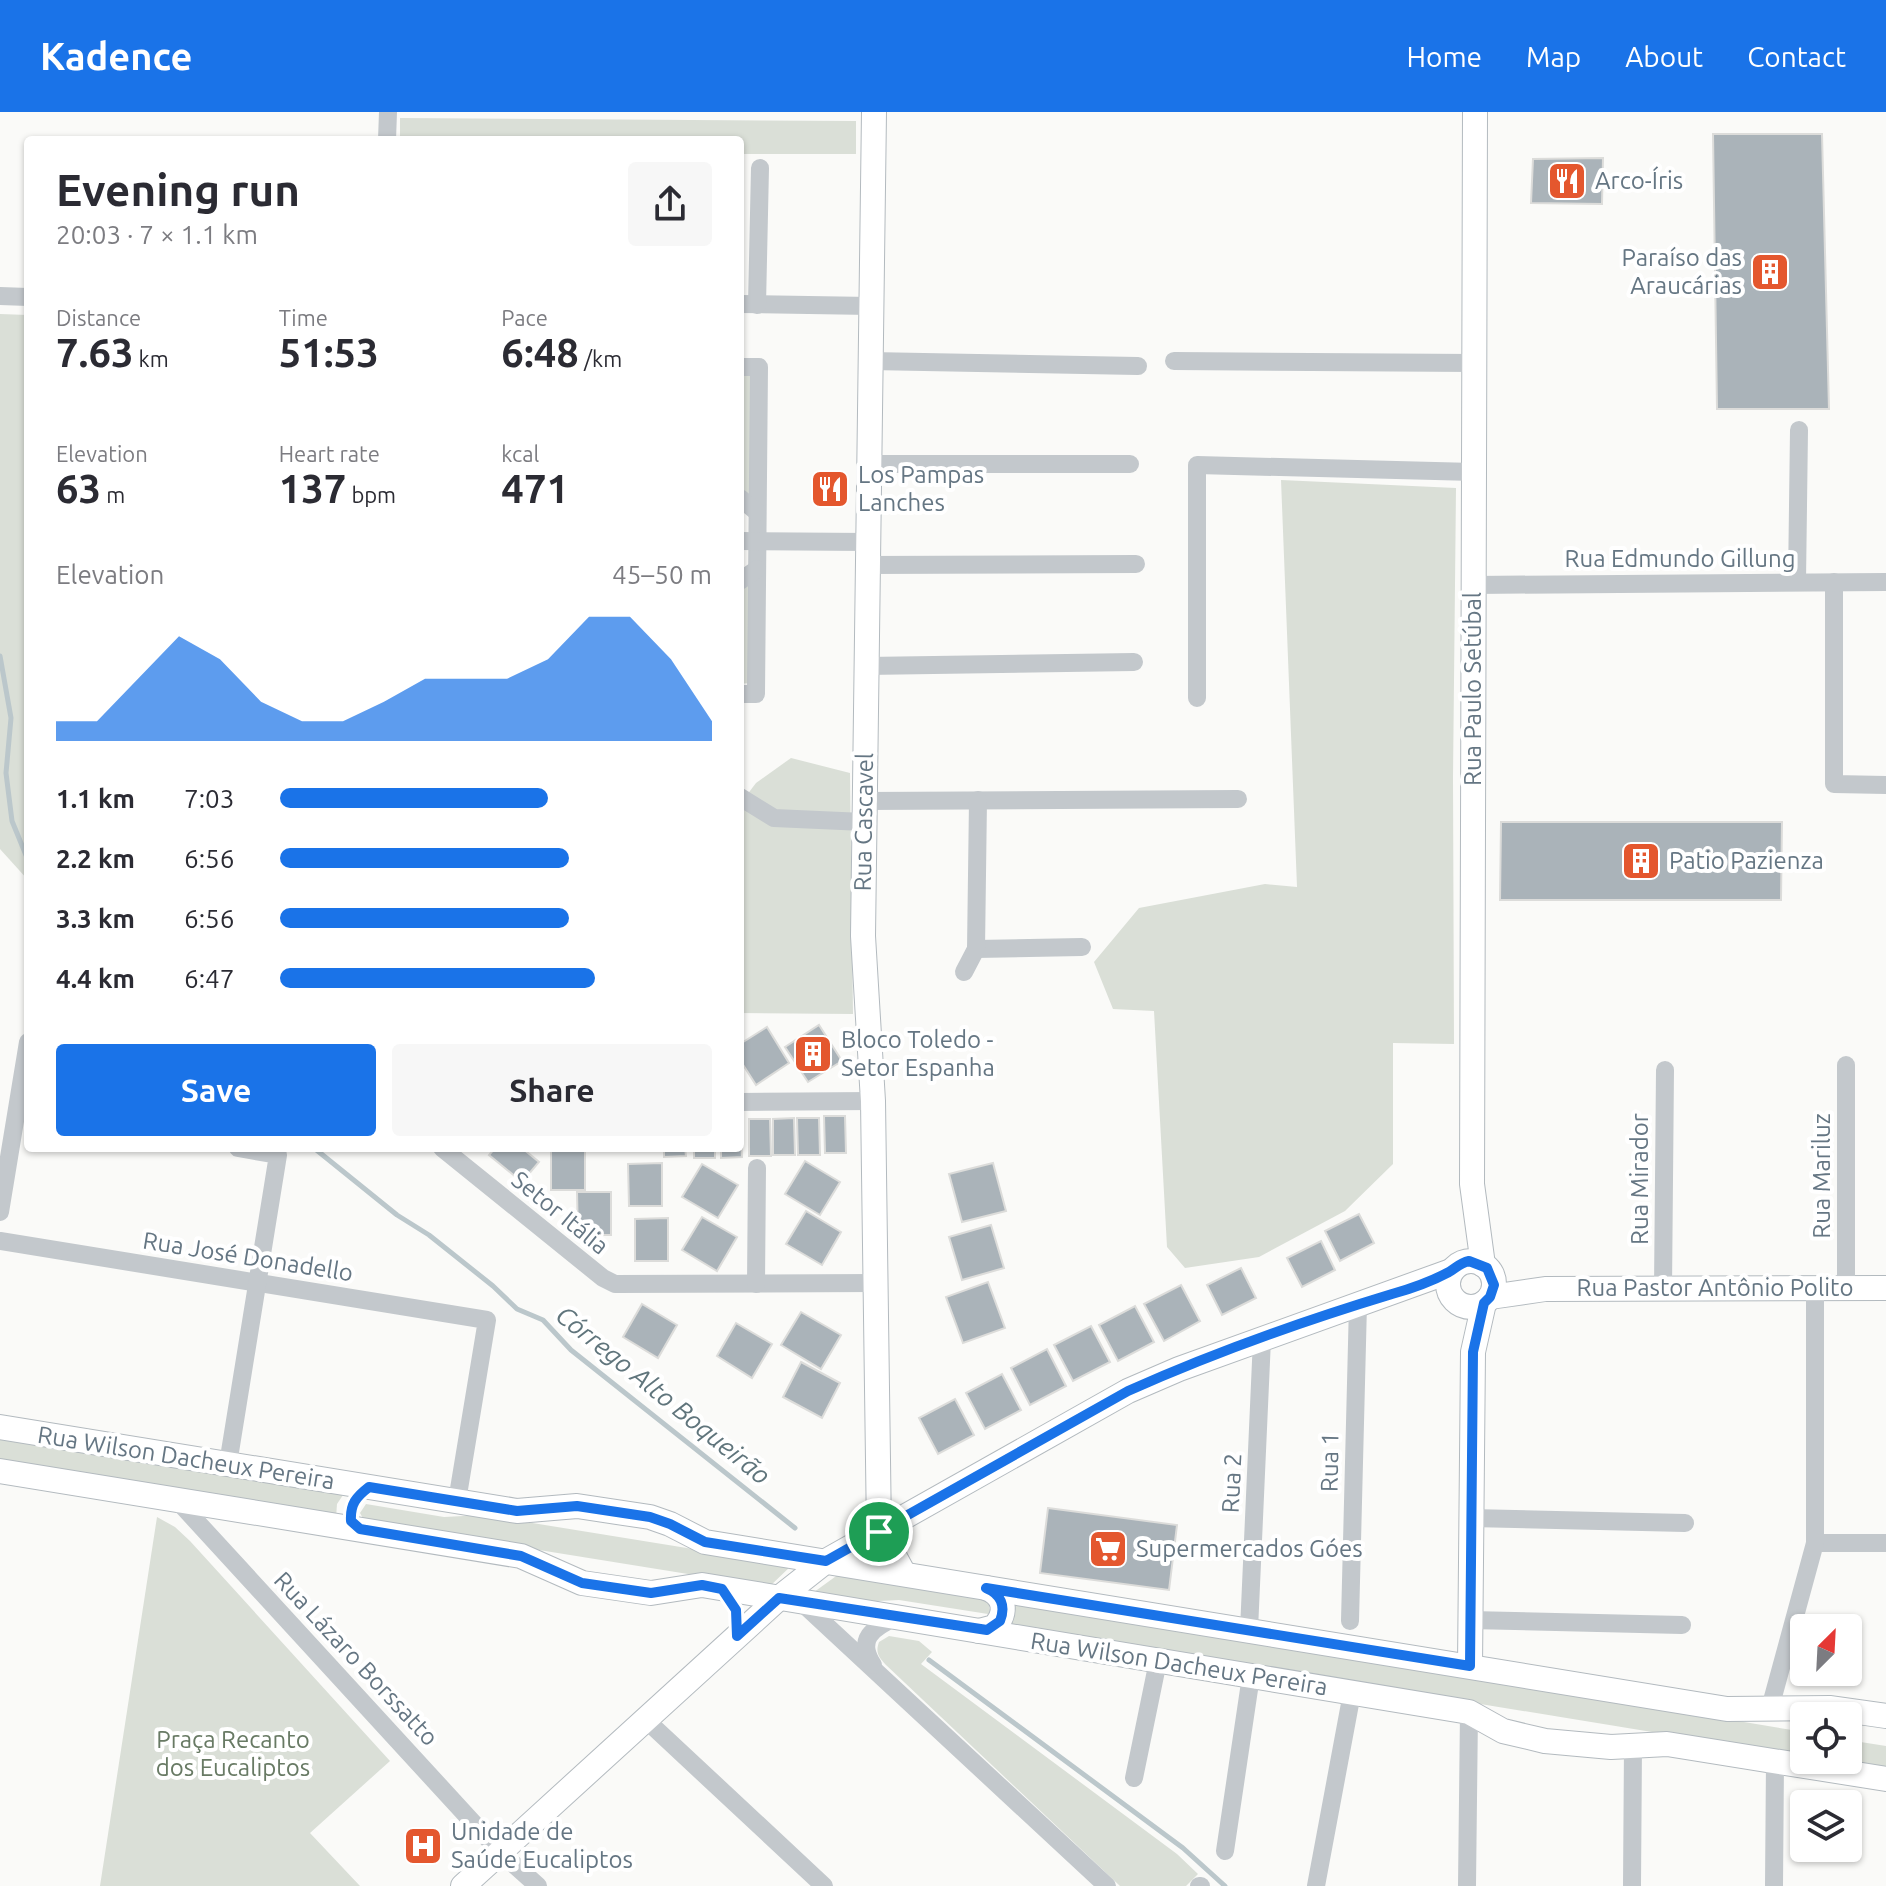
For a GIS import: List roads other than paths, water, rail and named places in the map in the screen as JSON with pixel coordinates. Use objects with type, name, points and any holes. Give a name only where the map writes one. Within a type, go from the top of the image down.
[{"type":"main road","name":"Rua Cascavel","points":[[874,112],[863,936],[873,1101],[876,1283],[887,1527],[891,1550],[904,1574]]},
{"type":"main road","name":"Rua Paulo Setúbal","points":[[1475,112],[1472,1184],[1487,1268]]},
{"type":"main road","points":[[1469,1261],[1487,1268],[1494,1285],[1472,1301],[1448,1287],[1451,1271],[1462,1262],[1469,1261]]},
{"type":"main road","name":"Rua Pastor Antônio Polito","points":[[1487,1268],[1545,1289]]},
{"type":"main road","name":"Rua Pastor Antônio Polito","points":[[463,1886],[737,1636],[790,1599],[826,1561],[1102,1404],[1179,1369],[1451,1271]]},
{"type":"main road","name":"Rua Pastor Antônio Polito","points":[[1393,1294],[1472,1301],[1545,1289],[1886,1288]]},
{"type":"main road","points":[[1470,1666],[1472,1301]]},
{"type":"main road","name":"Rua Wilson Dacheux Pereira","points":[[0,1427],[517,1511],[577,1506],[635,1515],[660,1520],[705,1542],[1727,1709],[1831,1708],[1886,1716]]},
{"type":"main road","name":"Rua Wilson Dacheux Pereira","points":[[0,1471],[521,1556],[582,1583],[651,1593],[702,1585],[1469,1712],[1503,1731],[1522,1737],[1570,1744],[1667,1744],[1886,1779]]},
{"type":"main road","points":[[360,1529],[351,1521],[351,1509],[356,1498],[369,1487]]},
{"type":"main road","points":[[979,1631],[994,1627],[1003,1614],[998,1595],[986,1588]]},
{"type":"main road","points":[[722,1589],[736,1610],[737,1636]]},
{"type":"street","points":[[387,136],[388,112]]},
{"type":"street","points":[[760,168],[748,304],[871,306]]},
{"type":"street","points":[[0,296],[24,297]]},
{"type":"street","points":[[870,361],[1138,366]]},
{"type":"street","points":[[1174,361],[1474,363]]},
{"type":"street","points":[[744,367],[759,367],[757,512],[748,541],[757,569],[756,694],[744,694]]},
{"type":"street","points":[[1797,582],[1799,430]]},
{"type":"street","points":[[869,464],[1130,464]]},
{"type":"street","points":[[1197,698],[1197,465],[1474,472]]},
{"type":"street","points":[[744,501],[757,512]]},
{"type":"street","points":[[748,541],[868,554],[1136,564]]},
{"type":"street","points":[[744,578],[757,569]]},
{"type":"street","points":[[1834,582],[1834,784],[1886,785]]},
{"type":"street","name":"Rua Edmundo Gillung","points":[[1474,585],[1886,582]]},
{"type":"street","points":[[866,666],[1134,662]]},
{"type":"street","points":[[744,799],[774,818],[978,800],[1238,799]]},
{"type":"street","points":[[964,972],[976,949],[978,800]]},
{"type":"street","points":[[976,949],[1082,947]]},
{"type":"street","name":"Rua Mariluz","points":[[1846,1065],[1846,1288]]},
{"type":"street","name":"Rua Mirador","points":[[1663,1289],[1665,1070]]},
{"type":"street","points":[[0,1212],[22,1112],[24,1089]]},
{"type":"street","points":[[744,1102],[873,1101]]},
{"type":"street","points":[[228,1464],[278,1155],[261,1152]]},
{"type":"street","name":"Setor Itália","points":[[447,1152],[603,1278],[615,1284],[876,1283]]},
{"type":"street","points":[[756,1284],[757,1168]]},
{"type":"street","name":"Rua José Donadello","points":[[0,1241],[487,1320],[457,1501]]},
{"type":"street","points":[[1770,1708],[1815,1543],[1815,1288]]},
{"type":"street","name":"Rua 1","points":[[1350,1621],[1358,1304]]},
{"type":"street","name":"Rua 2","points":[[1249,1630],[1262,1339]]},
{"type":"street","name":"Rua Lázaro Borssatto","points":[[176,1499],[500,1852],[538,1886]]},
{"type":"street","points":[[1471,1518],[1685,1523]]},
{"type":"street","points":[[1815,1543],[1886,1543]]},
{"type":"street","points":[[790,1599],[874,1668],[1107,1886]]},
{"type":"street","points":[[874,1668],[865,1654],[867,1638],[878,1626],[896,1617]]},
{"type":"street","points":[[1470,1620],[1682,1625]]},
{"type":"street","points":[[1134,1778],[1158,1661]]},
{"type":"street","points":[[1225,1851],[1251,1676]]},
{"type":"street","points":[[1316,1886],[1352,1693]]},
{"type":"street","points":[[1467,1886],[1469,1712]]},
{"type":"street","points":[[645,1719],[824,1886]]},
{"type":"street","points":[[1632,1886],[1633,1746]]},
{"type":"street","points":[[1774,1886],[1775,1761]]},
{"type":"waterway","name":"Córrego Alto Boqueirão","points":[[0,656],[11,718],[6,773],[12,821],[24,850]]},
{"type":"waterway","name":"Córrego Alto Boqueirão","points":[[319,1152],[397,1215],[429,1235],[517,1309],[543,1320],[571,1350],[795,1528]]},
{"type":"waterway","name":"Córrego Alto Boqueirão","points":[[929,1660],[1183,1848],[1225,1886]]},
{"type":"place","name":"Arco-Íris","points":[[1567,181]]},
{"type":"place","name":"Paraíso das Araucárias","points":[[1770,272]]},
{"type":"place","name":"Los Pampas Lanches","points":[[830,489]]},
{"type":"place","name":"Patio Pazienza","points":[[1641,861]]},
{"type":"place","name":"Bloco Toledo - Setor Espanha","points":[[813,1054]]},
{"type":"place","name":"Supermercados Góes","points":[[1108,1549]]},
{"type":"place","name":"Unidade de Saúde Eucaliptos","points":[[423,1846]]},
{"type":"park label","name":"Praça Recanto dos Eucaliptos","points":[[233,1754]]}]
